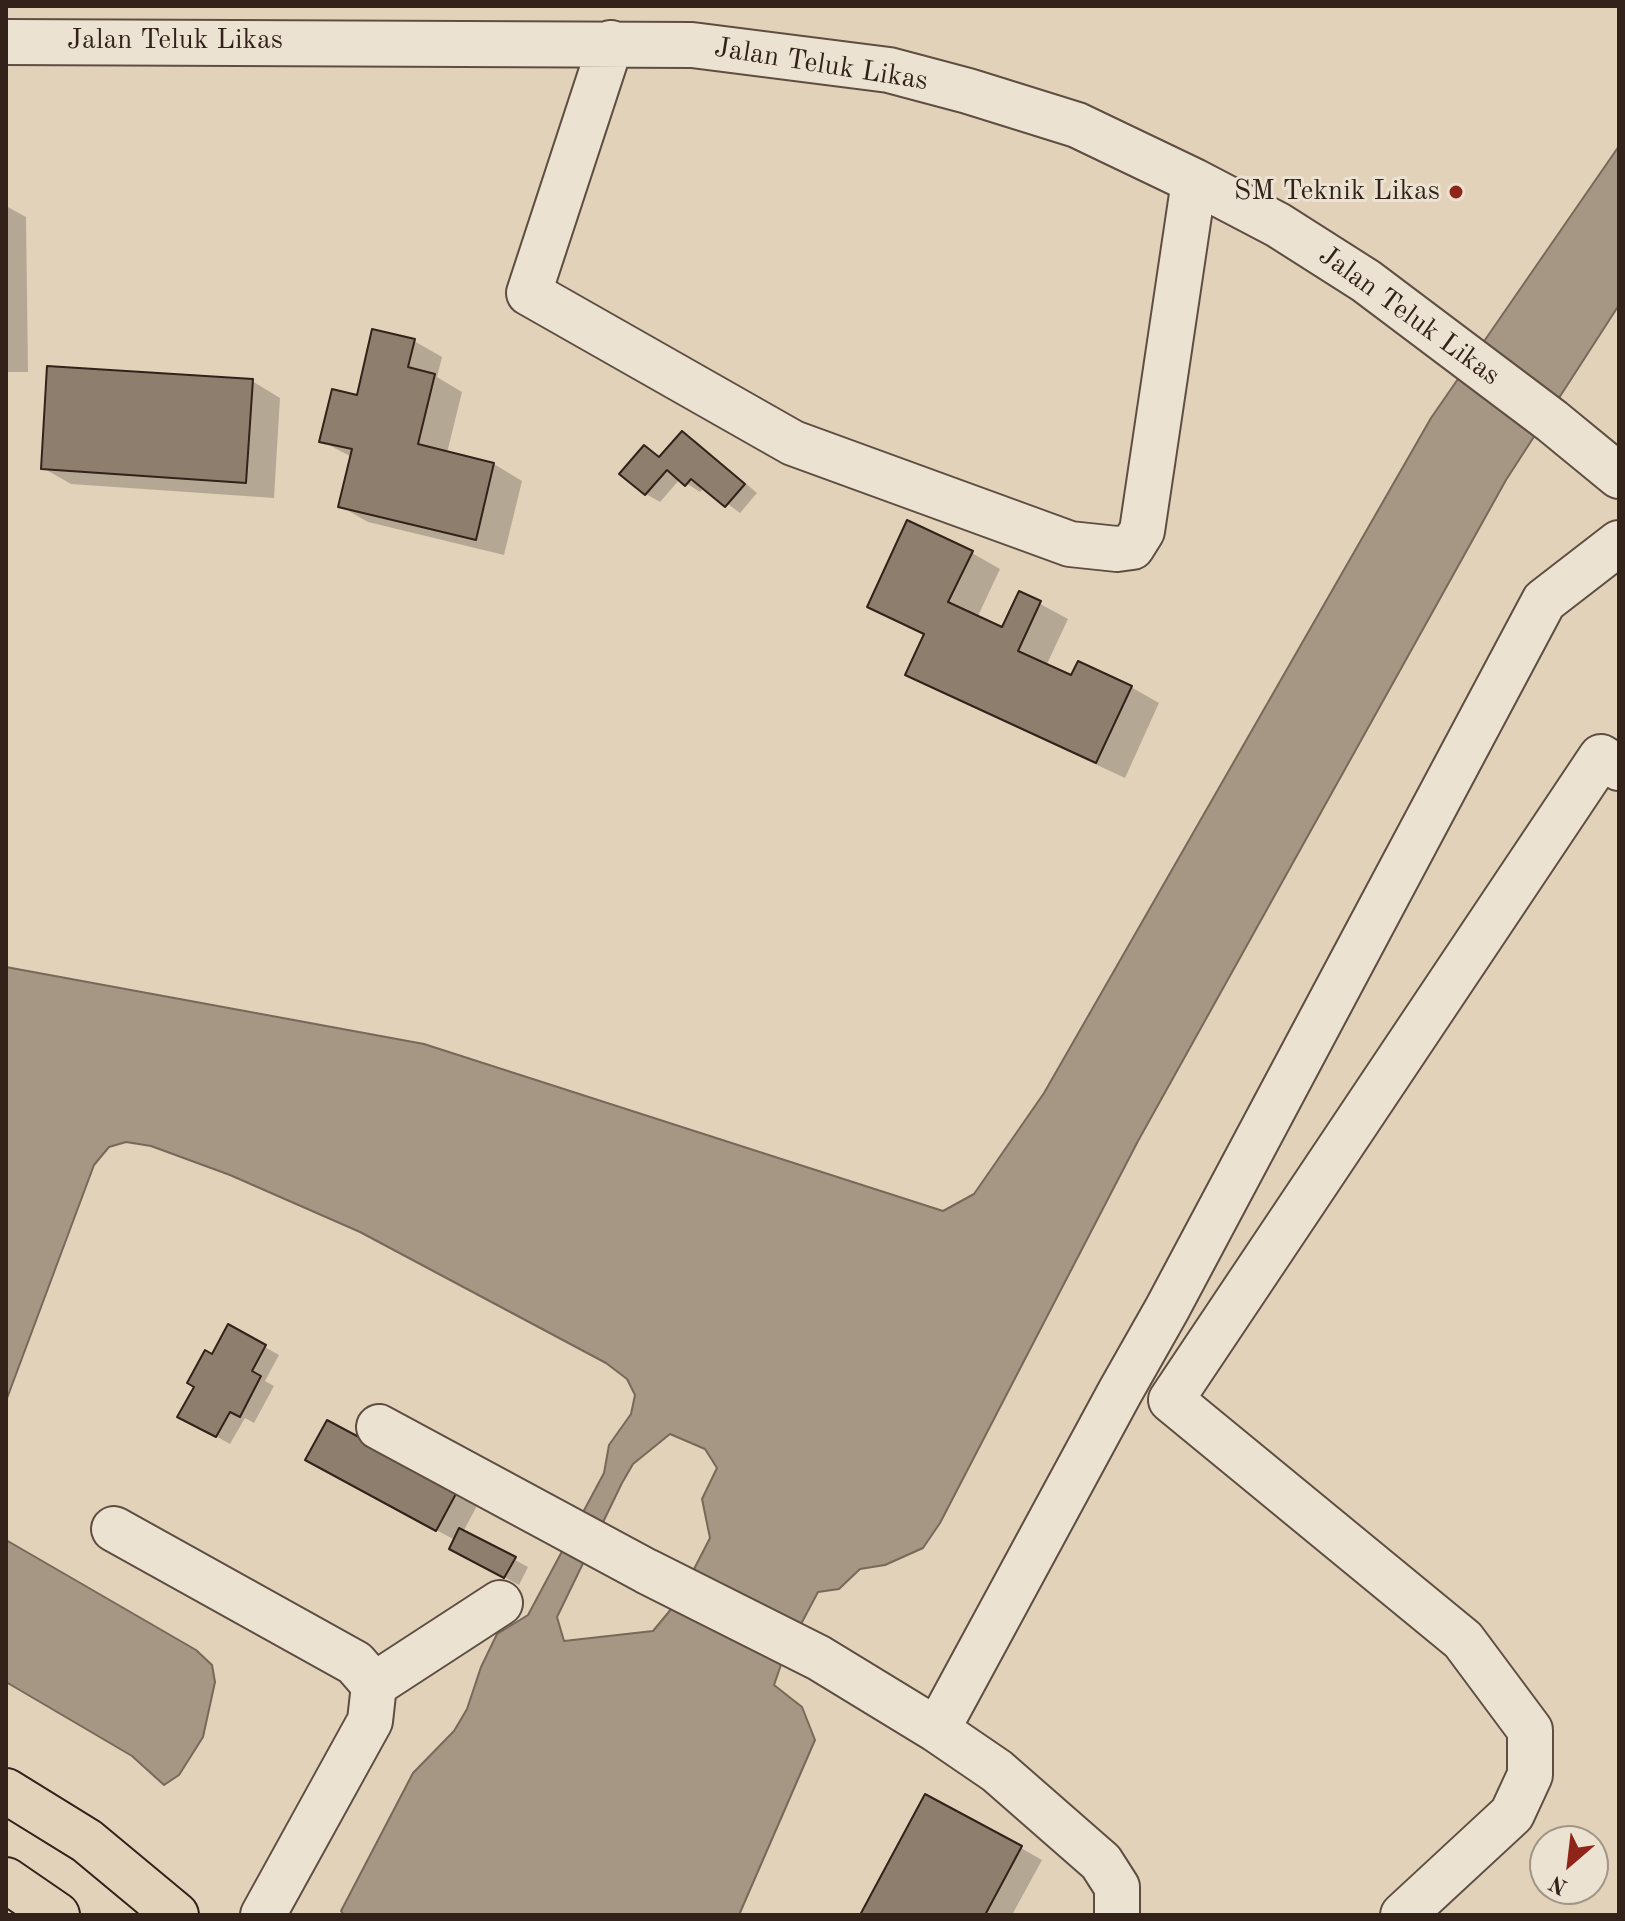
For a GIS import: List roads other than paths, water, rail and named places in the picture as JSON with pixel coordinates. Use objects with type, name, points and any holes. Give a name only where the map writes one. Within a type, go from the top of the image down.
[{"type":"highway","points":[[6,1791],[87,1841],[176,1915]]},
{"type":"highway","points":[[6,1880],[57,1915]]},
{"type":"street","name":"Jalan Teluk Likas","points":[[6,42],[263,24],[692,45],[889,70],[1077,125],[1278,225],[1355,273],[1552,421],[1619,476]]},
{"type":"street","points":[[611,43],[529,293],[793,443],[1070,544],[1117,549],[1132,547],[1142,531],[1194,181]]},
{"type":"street","points":[[937,1730],[1167,1309],[1544,601],[1619,543]]},
{"type":"street","points":[[1403,1915],[1512,1814],[1530,1775],[1530,1730],[1463,1640],[1171,1400],[1601,757],[1619,768]]},
{"type":"street","points":[[379,1427],[646,1571],[819,1658],[937,1730],[997,1771],[1101,1862],[1117,1887],[1117,1915]]},
{"type":"street","points":[[114,1529],[355,1663],[374,1685],[370,1721],[263,1915]]},
{"type":"street","points":[[374,1685],[500,1603]]},
{"type":"place","name":"SM Teknik Likas","points":[[1456,192]]}]
